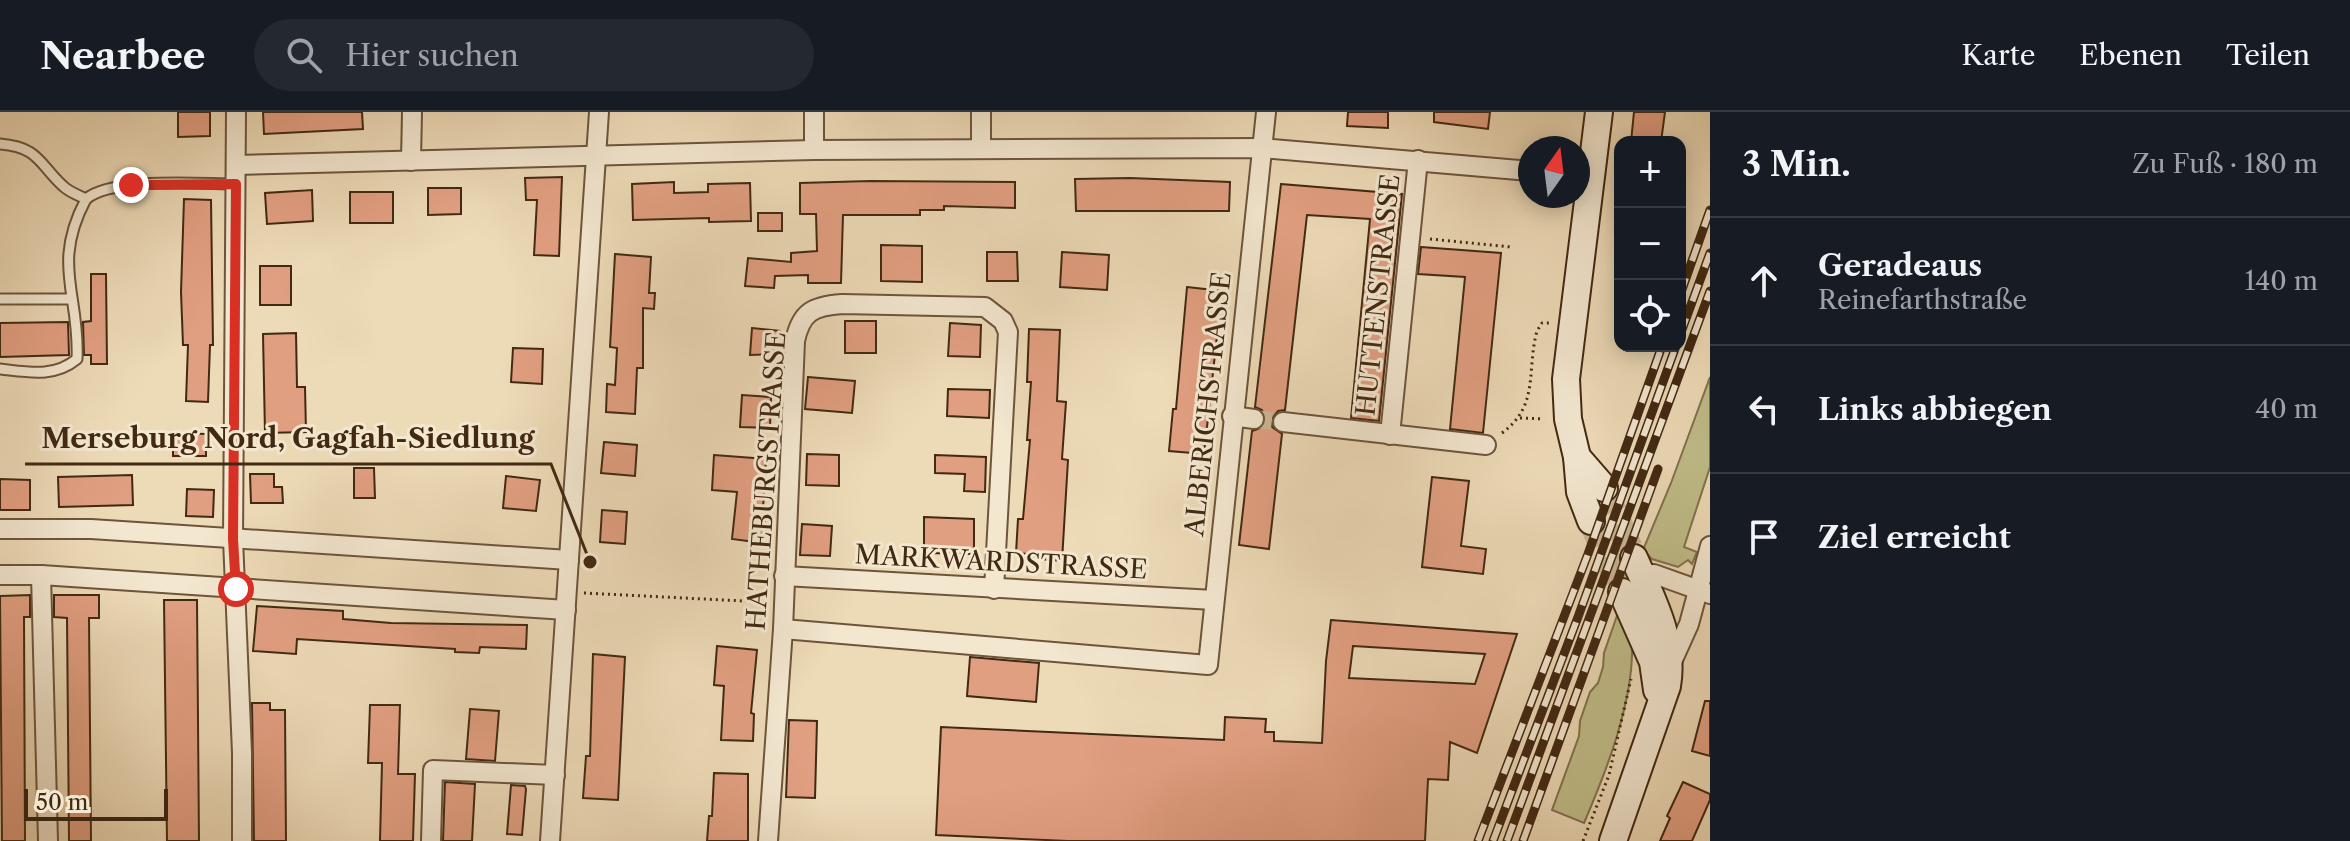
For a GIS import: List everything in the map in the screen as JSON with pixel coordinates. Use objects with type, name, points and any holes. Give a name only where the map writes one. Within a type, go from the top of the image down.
[{"type":"main road","points":[[1590,154],[1599,112]]},
{"type":"main road","points":[[1582,208],[1566,397],[1580,492],[1591,521]]},
{"type":"main road","points":[[1577,457],[1604,488]]},
{"type":"main road","points":[[1613,841],[1667,686],[1671,664],[1660,616],[1638,566]]},
{"type":"main road","points":[[1622,592],[1653,662],[1659,705]]},
{"type":"street","points":[[236,112],[233,539],[242,841]]},
{"type":"street","points":[[411,161],[412,112]]},
{"type":"street","points":[[550,841],[599,112]]},
{"type":"street","points":[[814,112],[814,150]]},
{"type":"street","points":[[981,112],[981,149]]},
{"type":"street","name":"ALBERICHSTRASSE","points":[[783,629],[1208,665],[1266,112]]},
{"type":"street","points":[[236,174],[411,161],[596,155],[814,150],[1262,148],[1518,170]]},
{"type":"street","name":"HUTTENSTRASSE","points":[[1390,435],[1418,160]]},
{"type":"street","name":"HATHEBURGSTRASSE","points":[[768,841],[783,629],[795,341],[799,324],[807,314],[824,305],[985,307],[1003,321],[1008,332],[994,589]]},
{"type":"street","points":[[1232,416],[1254,419]]},
{"type":"street","name":"HUTTENSTRASSE","points":[[1283,422],[1486,445]]},
{"type":"street","points":[[0,529],[91,529],[569,560]]},
{"type":"street","points":[[1671,664],[1704,592],[1710,546]]},
{"type":"street","points":[[1638,566],[1704,592]]},
{"type":"street","points":[[0,575],[41,575],[236,589],[567,602]]},
{"type":"street","points":[[41,575],[48,841]]},
{"type":"street","name":"MARKWARDSTRASSE","points":[[784,576],[1214,600]]},
{"type":"street","points":[[431,841],[433,770],[555,775]]},
{"type":"lane","points":[[0,144],[30,152],[48,167],[66,189],[86,199]]},
{"type":"lane","points":[[0,369],[42,373],[65,369],[77,359],[78,340],[67,270],[68,244],[86,199],[100,190],[236,174]]},
{"type":"lane","points":[[0,299],[71,299]]},
{"type":"path","points":[[1410,237],[1511,247]]},
{"type":"path","points":[[1486,445],[1520,418],[1528,397],[1534,341],[1539,326],[1544,322],[1571,325]]},
{"type":"path","points":[[1520,418],[1545,419]]},
{"type":"path","points":[[567,602],[784,603]]},
{"type":"path","points":[[1583,841],[1609,775],[1629,696],[1633,658],[1646,644]]},
{"type":"shaded area","points":[[1710,377],[1710,467],[1684,547],[1697,552],[1692,564],[1688,560],[1678,567],[1652,559],[1643,550]]},
{"type":"shaded area","points":[[1619,610],[1632,640],[1628,689],[1609,759],[1584,823],[1552,810],[1579,736],[1580,721],[1590,692],[1598,683],[1604,653]]},
{"type":"building","points":[[178,112],[210,112],[210,136],[178,137]]},
{"type":"building","points":[[263,112],[362,112],[363,129],[264,134]]},
{"type":"building","points":[[1348,112],[1388,112],[1388,128],[1347,126]]},
{"type":"building","points":[[1434,112],[1490,112],[1488,129],[1434,122]]},
{"type":"building","points":[[1634,112],[1665,112],[1662,136],[1632,136]]},
{"type":"building","points":[[562,177],[559,256],[534,255],[537,200],[526,200],[525,178]]},
{"type":"building","points":[[1075,179],[1230,182],[1229,211],[1076,211]]},
{"type":"building","points":[[674,182],[674,193],[708,192],[708,184],[750,183],[751,221],[709,222],[709,218],[633,220],[632,184]]},
{"type":"building","points":[[1015,182],[1015,208],[944,206],[944,210],[920,210],[920,215],[843,215],[841,283],[808,283],[808,275],[775,276],[774,288],[745,286],[748,258],[791,262],[791,253],[817,251],[816,214],[800,214],[800,183]]},
{"type":"building","points":[[1281,184],[1402,194],[1379,421],[1351,418],[1370,219],[1307,215],[1285,410],[1278,411],[1271,420],[1272,427],[1282,434],[1269,549],[1239,545],[1252,431],[1263,427],[1266,420],[1262,410],[1255,407]]},
{"type":"building","points":[[428,188],[461,188],[461,214],[428,215]]},
{"type":"building","points":[[312,190],[313,221],[267,224],[265,193]]},
{"type":"building","points":[[350,192],[393,192],[393,223],[350,223]]},
{"type":"building","points":[[184,199],[211,200],[213,345],[210,345],[208,402],[186,401],[188,345],[183,345],[181,292]]},
{"type":"building","points":[[758,213],[782,213],[782,231],[758,231]]},
{"type":"building","points":[[881,245],[922,246],[922,282],[881,281]]},
{"type":"building","points":[[1421,247],[1501,253],[1483,433],[1450,429],[1465,277],[1418,274]]},
{"type":"building","points":[[987,252],[1017,252],[1018,281],[987,281]]},
{"type":"building","points":[[1062,252],[1109,255],[1107,290],[1060,287]]},
{"type":"building","points":[[615,254],[651,257],[649,293],[655,293],[654,309],[643,308],[643,368],[637,368],[635,414],[606,412],[607,384],[615,385],[617,348],[610,347]]},
{"type":"building","points":[[260,266],[291,266],[291,305],[260,305]]},
{"type":"building","points":[[91,274],[106,274],[107,364],[91,364],[91,355],[84,355],[83,322],[91,321]]},
{"type":"building","points":[[1187,287],[1222,291],[1204,454],[1169,451]]},
{"type":"building","points":[[845,321],[876,321],[876,353],[845,353]]},
{"type":"building","points":[[68,322],[69,355],[0,357],[0,323]]},
{"type":"building","points":[[950,323],[981,325],[980,357],[948,356]]},
{"type":"building","points":[[752,328],[780,331],[778,354],[750,355]]},
{"type":"building","points":[[1029,329],[1060,330],[1057,401],[1066,402],[1062,459],[1068,460],[1062,561],[1027,558],[1027,554],[1016,553],[1018,519],[1023,519],[1030,440],[1027,440],[1031,382],[1027,382]]},
{"type":"building","points":[[296,333],[297,387],[305,387],[306,432],[265,433],[263,334]]},
{"type":"building","points":[[513,348],[543,349],[542,384],[511,382]]},
{"type":"building","points":[[808,377],[855,381],[852,413],[805,409]]},
{"type":"building","points":[[948,389],[990,390],[989,418],[947,416]]},
{"type":"building","points":[[742,395],[771,397],[770,428],[740,427]]},
{"type":"building","points":[[173,433],[206,434],[206,456],[173,456]]},
{"type":"building","points":[[604,442],[637,445],[635,476],[601,473]]},
{"type":"building","points":[[807,454],[839,455],[839,486],[806,485]]},
{"type":"building","points":[[714,455],[766,459],[763,543],[732,539],[737,492],[712,490]]},
{"type":"building","points":[[935,455],[986,457],[985,492],[964,491],[965,474],[935,473]]},
{"type":"building","points":[[354,468],[374,468],[375,498],[354,498]]},
{"type":"building","points":[[250,474],[274,474],[274,487],[282,487],[283,503],[251,503]]},
{"type":"building","points":[[132,475],[133,505],[59,507],[58,477]]},
{"type":"building","points":[[506,476],[540,480],[536,511],[503,508]]},
{"type":"building","points":[[1432,477],[1469,481],[1461,546],[1486,549],[1483,574],[1422,567]]},
{"type":"building","points":[[0,479],[30,480],[30,510],[0,510]]},
{"type":"building","points":[[187,489],[214,490],[213,517],[186,516]]},
{"type":"building","points":[[602,510],[627,512],[625,544],[600,542]]},
{"type":"building","points":[[924,517],[974,519],[974,554],[924,553]]},
{"type":"building","points":[[802,524],[832,526],[830,556],[800,555]]},
{"type":"building","points":[[30,595],[30,617],[24,617],[25,841],[2,841],[0,596]]},
{"type":"building","points":[[54,595],[99,595],[99,618],[89,618],[91,841],[69,841],[67,618],[54,617]]},
{"type":"building","points":[[164,600],[197,600],[199,841],[167,841]]},
{"type":"building","points":[[257,606],[343,611],[343,619],[391,623],[527,625],[526,649],[480,647],[479,653],[455,652],[455,649],[297,639],[296,654],[253,651]]},
{"type":"building","points":[[1331,620],[1517,634],[1477,753],[1450,742],[1448,780],[1428,779],[1425,841],[1068,841],[936,835],[941,727],[1224,740],[1225,717],[1266,719],[1265,732],[1274,732],[1274,741],[1322,743]],"holes":[[[1353,646],[1485,654],[1475,684],[1349,678]]]},
{"type":"building","points":[[717,646],[757,650],[751,713],[754,714],[753,741],[721,740],[724,686],[714,685]]},
{"type":"building","points":[[593,654],[625,657],[618,800],[583,798],[586,756],[590,756]]},
{"type":"building","points":[[970,657],[1039,663],[1036,702],[967,696]]},
{"type":"building","points":[[1705,701],[1710,701],[1710,756],[1692,751]]},
{"type":"building","points":[[252,703],[270,703],[270,710],[285,710],[286,841],[254,841]]},
{"type":"building","points":[[370,705],[400,705],[398,774],[415,774],[413,841],[380,841],[382,763],[368,763]]},
{"type":"building","points":[[470,709],[499,711],[495,761],[466,759]]},
{"type":"building","points":[[789,720],[817,721],[815,798],[786,797]]},
{"type":"building","points":[[714,773],[748,774],[748,841],[707,841],[709,816],[712,816]]},
{"type":"building","points":[[445,782],[475,784],[472,841],[443,841]]},
{"type":"building","points":[[1683,782],[1710,794],[1710,800],[1692,841],[1660,841],[1670,818],[1667,816]]},
{"type":"building","points":[[511,785],[525,786],[526,789],[522,835],[507,834]]},
{"type":"tunnel","points":[[1254,419],[1283,422]]},
{"type":"tunnel","points":[[1604,488],[1634,558]]},
{"type":"tunnel","points":[[1591,521],[1622,592]]},
{"type":"railway","points":[[1685,280],[1710,210]]},
{"type":"railway","points":[[1686,319],[1710,253]]},
{"type":"railway","points":[[1507,841],[1710,291]]},
{"type":"railway","points":[[1478,841],[1588,554],[1660,352]]},
{"type":"railway","points":[[1493,841],[1674,352]]},
{"type":"railway","points":[[1523,841],[1658,469]]},
{"type":"place","name":"Merseburg Nord, Gagfah-Siedlung","points":[[590,562]]},
{"type":"route","points":[[131,185],[236,184],[233,539],[236,589]]}]
